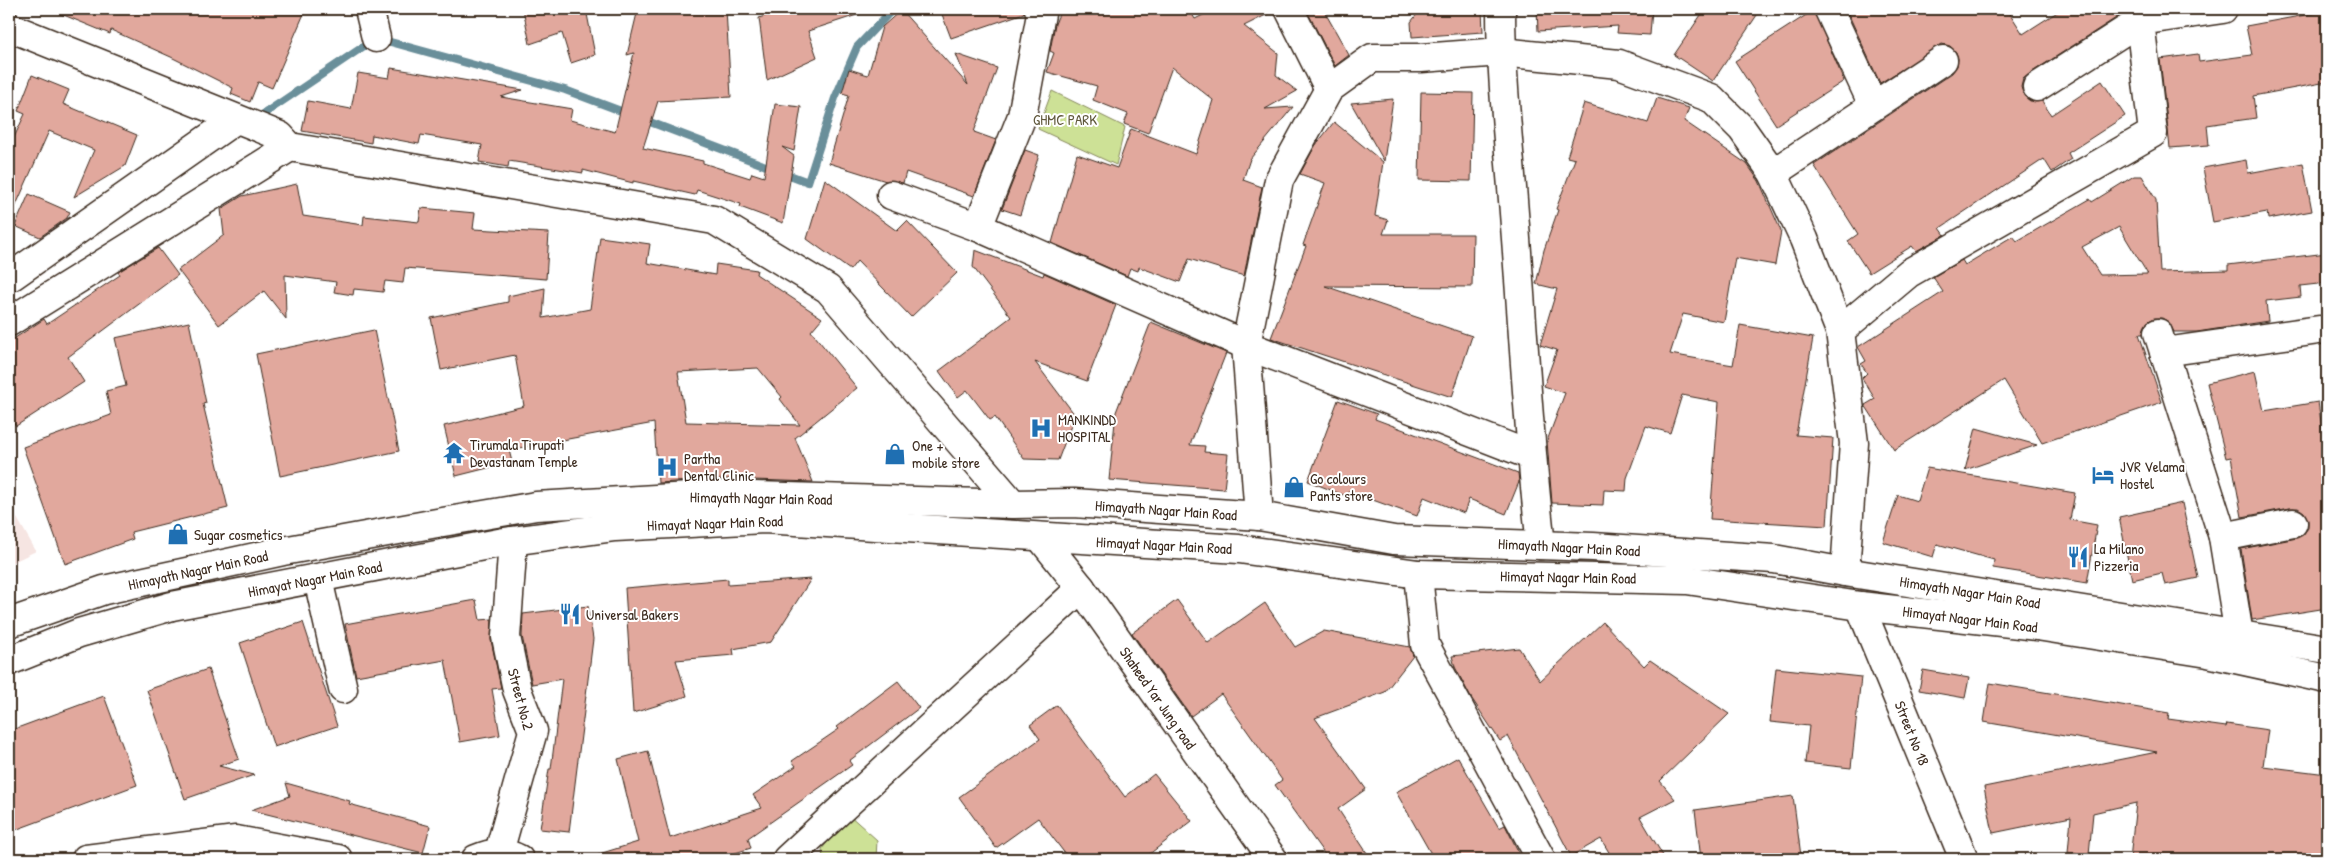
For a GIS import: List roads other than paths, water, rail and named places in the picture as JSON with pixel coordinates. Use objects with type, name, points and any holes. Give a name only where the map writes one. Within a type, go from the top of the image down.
[{"type":"street","points":[[369,9],[376,38]]},
{"type":"street","points":[[978,227],[1022,116],[1041,14],[1039,9]]},
{"type":"street","points":[[1289,9],[1329,89]]},
{"type":"street","points":[[1500,9],[1501,52],[1530,455],[1541,545]]},
{"type":"street","points":[[2037,87],[2140,20],[2223,9]]},
{"type":"street","points":[[1830,10],[1874,105]]},
{"type":"street","points":[[1840,331],[1908,273],[2153,133],[2140,20]]},
{"type":"street","name":"Shaheed Yar Jung road","points":[[9,27],[236,119],[285,141],[714,220],[828,289],[1013,504],[1081,588],[1273,859]]},
{"type":"street","points":[[1259,516],[1246,345],[1279,180],[1329,89],[1372,58],[1421,58],[1501,52],[1619,64],[1711,98],[1742,129],[1773,173],[1804,239],[1840,331],[1854,443],[1845,572]]},
{"type":"street","points":[[1773,173],[1943,60]]},
{"type":"street","points":[[12,276],[236,119]]},
{"type":"street","points":[[9,322],[285,141]]},
{"type":"street","points":[[891,195],[978,227],[1246,345],[1530,455]]},
{"type":"street","points":[[2239,635],[2223,537],[2161,343],[2319,330]]},
{"type":"street","name":"Himayath Nagar Main Road","points":[[9,623],[104,590],[283,551],[536,506],[724,495],[1013,504],[1074,503],[1259,516],[1394,540],[1541,545],[1774,559],[2327,649]]},
{"type":"street","name":"Himayat Nagar Main Road","points":[[9,661],[79,633],[172,606],[513,541],[615,527],[764,519],[1040,538],[1239,549],[1418,574],[1687,580],[1860,606],[2066,631],[2208,653],[2327,679]]},
{"type":"street","points":[[2223,537],[2293,523]]},
{"type":"street","name":"Street No.2","points":[[498,857],[533,731],[517,690],[506,638],[513,541]]},
{"type":"street","points":[[1418,574],[1425,644],[1541,859]]},
{"type":"street","points":[[318,578],[343,689]]},
{"type":"street","points":[[787,859],[1081,588]]},
{"type":"street","name":"Street No 18","points":[[1860,606],[1964,859]]},
{"type":"street","points":[[86,859],[243,849],[338,859]]},
{"type":"waterway","points":[[642,119],[808,182],[835,98],[857,47],[893,9]]},
{"type":"waterway","points":[[256,119],[376,38],[565,90],[629,114]]},
{"type":"place","name":"MANKINDD HOSPITAL","points":[[1041,428]]},
{"type":"place","name":"Tirumala Tirupati Devastanam Temple","points":[[454,453]]},
{"type":"place","name":"One + mobile store","points":[[895,454]]},
{"type":"place","name":"Partha Dental Clinic","points":[[667,467]]},
{"type":"place","name":"JVR Velama Hostel","points":[[2103,475]]},
{"type":"place","name":"Go colours Pants store","points":[[1294,487]]},
{"type":"place","name":"Sugar cosmetics","points":[[178,534]]},
{"type":"place","name":"La Milano Pizzeria","points":[[2078,557]]},
{"type":"place","name":"Universal Bakers","points":[[570,614]]},
{"type":"park label","name":"GHMC PARK","points":[[1065,119]]}]
